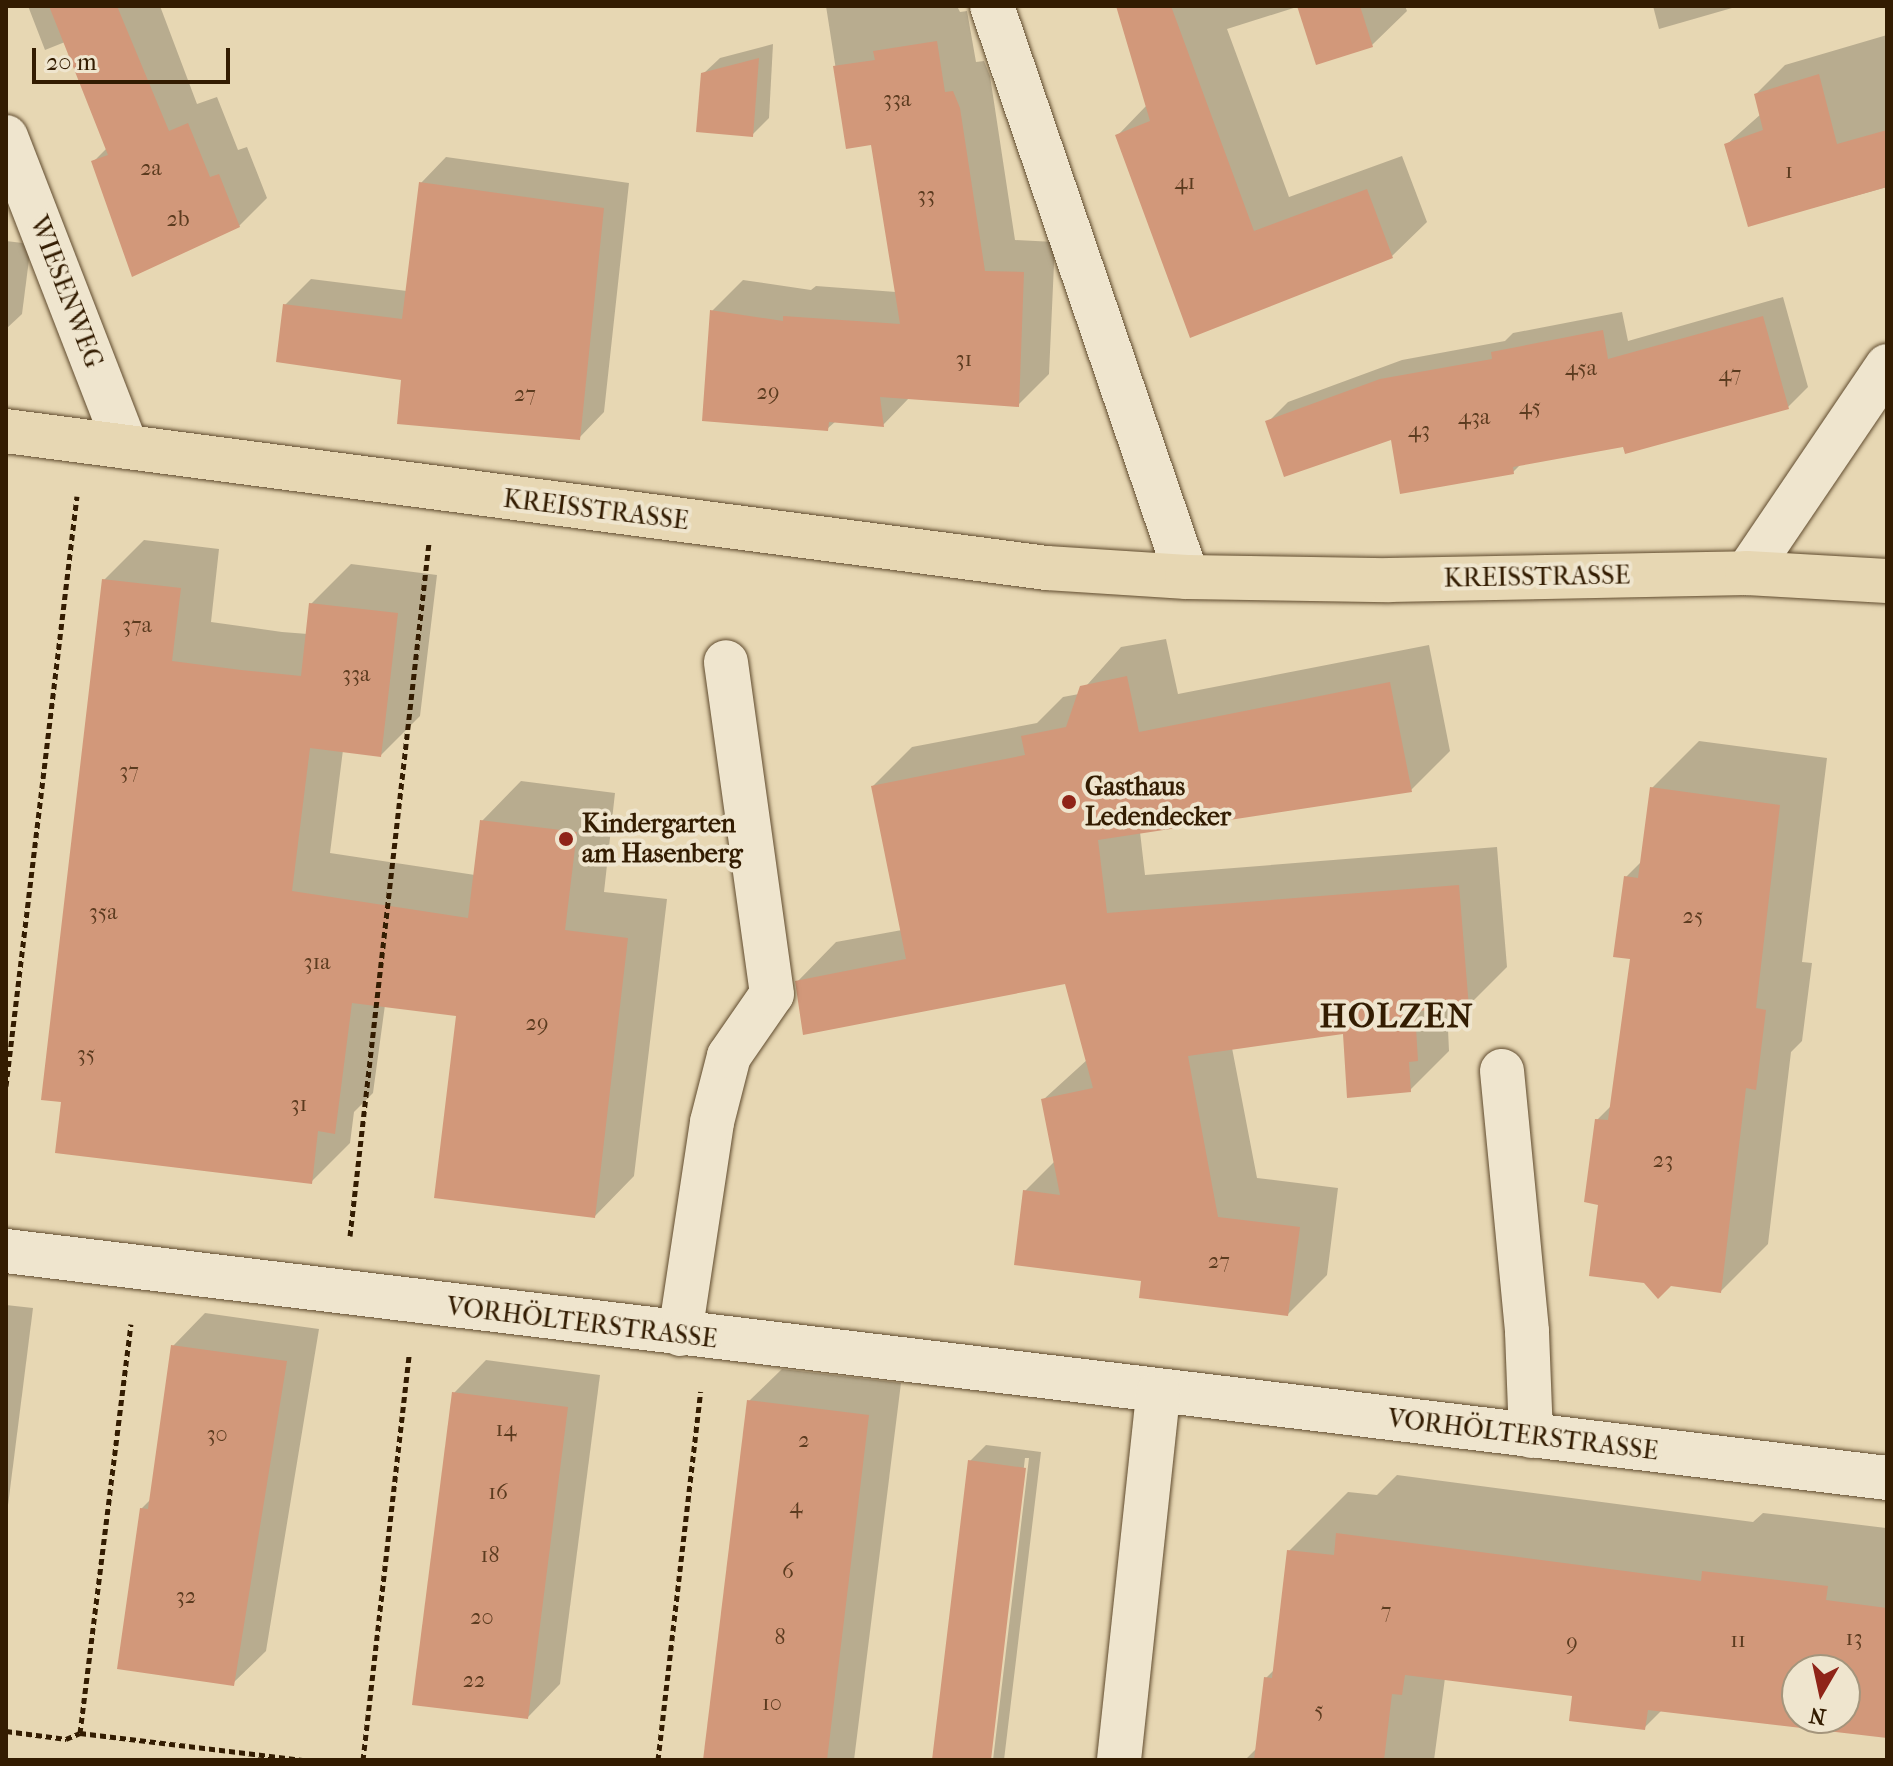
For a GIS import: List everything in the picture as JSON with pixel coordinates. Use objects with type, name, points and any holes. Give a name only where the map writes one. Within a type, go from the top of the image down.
[{"type":"main road","name":"KREISSTRASSE","points":[[6,431],[1047,568],[1187,577],[1389,580],[1747,573],[1887,581]]},
{"type":"street","points":[[992,6],[1187,577]]},
{"type":"street","name":"WIESENWEG","points":[[6,137],[126,447]]},
{"type":"street","points":[[1747,573],[1887,366]]},
{"type":"street","points":[[693,1336],[712,1122],[729,1056],[772,994],[726,662]]},
{"type":"street","points":[[1502,1071],[1527,1332],[1531,1436]]},
{"type":"street","name":"VORHÖLTERSTRASSE","points":[[6,1251],[1158,1393],[1887,1478]]},
{"type":"street","points":[[1119,1760],[1158,1393]]},
{"type":"path","points":[[6,1086],[84,442]]},
{"type":"path","points":[[343,1293],[435,489]]},
{"type":"path","points":[[80,1733],[138,1267]]},
{"type":"path","points":[[363,1760],[415,1302]]},
{"type":"path","points":[[658,1760],[693,1336]]},
{"type":"path","points":[[6,1731],[66,1739],[80,1733],[302,1760]]},
{"type":"building","points":[[49,6],[117,6],[169,131],[188,123],[210,177],[219,174],[240,227],[132,277],[91,161],[108,155]]},
{"type":"building","points":[[1116,6],[1171,6],[1254,231],[1367,189],[1393,258],[1190,338],[1115,135],[1150,121]]},
{"type":"building","points":[[1297,6],[1360,6],[1373,47],[1316,65]]},
{"type":"building","points":[[937,41],[945,92],[953,91],[960,108],[985,271],[1024,272],[1019,407],[880,397],[884,427],[829,422],[828,431],[702,421],[710,310],[783,321],[783,316],[900,324],[871,145],[846,149],[833,66],[875,60],[873,51]]},
{"type":"building","points":[[759,58],[753,137],[696,132],[701,73]]},
{"type":"building","points":[[1819,74],[1837,144],[1887,130],[1887,187],[1748,227],[1724,144],[1763,130],[1754,94]]},
{"type":"building","points":[[419,182],[604,208],[580,440],[397,424],[401,380],[276,362],[283,304],[402,319]]},
{"type":"building","points":[[1763,316],[1789,409],[1625,454],[1623,447],[1513,467],[1514,474],[1400,494],[1391,440],[1284,477],[1265,421],[1380,379],[1492,359],[1491,352],[1603,330],[1608,359]]},
{"type":"building","points":[[102,579],[181,588],[172,661],[241,670],[301,676],[309,603],[398,613],[381,757],[310,748],[292,891],[468,918],[480,820],[577,832],[565,930],[628,938],[595,1218],[434,1198],[456,1016],[352,1003],[335,1134],[318,1131],[312,1184],[55,1153],[61,1102],[41,1100]]},
{"type":"building","points":[[1127,676],[1139,732],[1390,682],[1412,792],[1098,840],[1107,913],[1459,885],[1469,1008],[1415,1011],[1418,1061],[1409,1062],[1411,1092],[1347,1098],[1343,1034],[1188,1056],[1218,1217],[1300,1227],[1288,1316],[1139,1298],[1141,1281],[1014,1265],[1023,1190],[1060,1195],[1041,1099],[1093,1088],[1065,984],[803,1035],[795,981],[906,959],[871,786],[1025,755],[1021,736],[1066,727],[1080,686]]},
{"type":"building","points":[[1650,787],[1780,805],[1756,1008],[1766,1010],[1756,1090],[1746,1088],[1721,1293],[1671,1286],[1658,1299],[1644,1283],[1589,1276],[1598,1205],[1584,1202],[1595,1119],[1608,1120],[1630,959],[1613,957],[1624,876],[1638,878]]},
{"type":"building","points":[[171,1345],[287,1361],[234,1686],[117,1669],[140,1508],[148,1509]]},
{"type":"building","points":[[452,1392],[568,1407],[528,1719],[412,1705]]},
{"type":"building","points":[[747,1400],[869,1415],[827,1760],[703,1760]]},
{"type":"building","points":[[968,1460],[1026,1468],[991,1760],[932,1760]]},
{"type":"building","points":[[1336,1533],[1701,1581],[1702,1571],[1828,1586],[1826,1600],[1887,1608],[1887,1738],[1853,1734],[1861,1734],[1861,1654],[1781,1654],[1781,1726],[1648,1710],[1645,1730],[1569,1721],[1572,1696],[1405,1675],[1402,1695],[1392,1694],[1384,1760],[1254,1760],[1264,1677],[1272,1678],[1287,1550],[1334,1555]]},
{"type":"place","name":"Gasthaus Ledendecker","points":[[1069,802]]},
{"type":"place","name":"Kindergarten am Hasenberg","points":[[566,839]]},
{"type":"district","name":"HOLZEN","points":[[1397,1017]]}]
